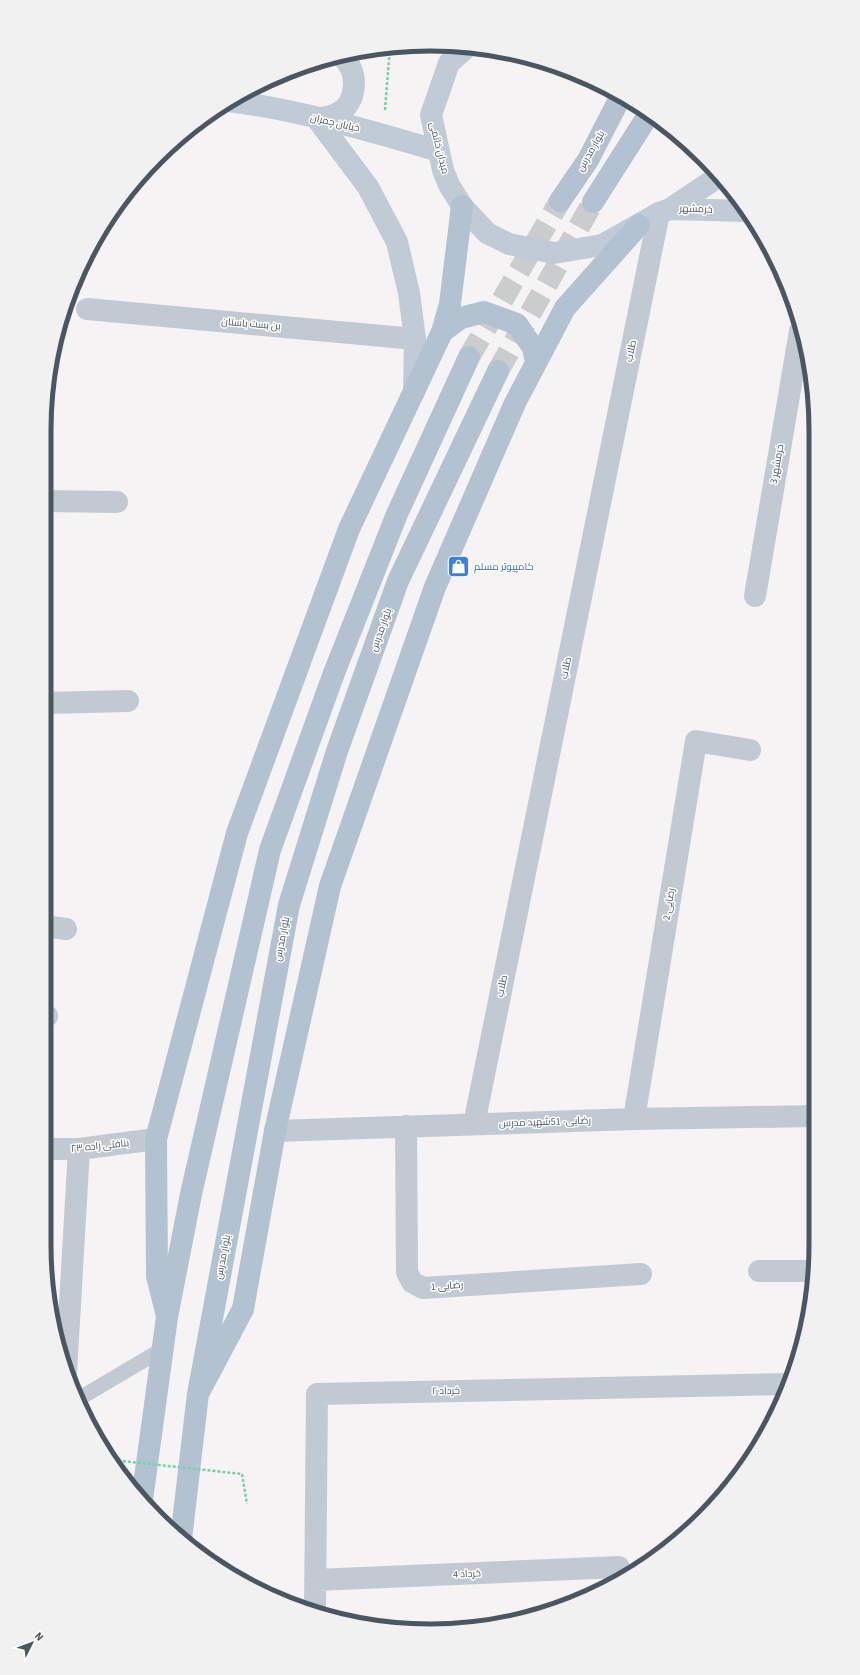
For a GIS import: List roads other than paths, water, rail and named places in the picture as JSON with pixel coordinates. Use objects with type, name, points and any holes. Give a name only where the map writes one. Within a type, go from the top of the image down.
[{"type":"main road","name":"میدان خاتمی","points":[[461,52],[449,63],[431,115],[439,151],[449,185],[462,206],[487,233],[509,244],[554,254],[602,245],[664,211],[714,179]]},
{"type":"main road","points":[[346,60],[355,80],[351,100],[337,114],[317,119],[368,187],[398,242],[409,293],[415,339],[414,392]]},
{"type":"main road","name":"بلوار مدرس","points":[[560,201],[588,160],[618,101]]},
{"type":"main road","name":"خیابان چمران","points":[[240,102],[269,106],[371,131],[439,151]]},
{"type":"main road","points":[[593,202],[646,119]]},
{"type":"main road","points":[[168,1317],[157,1276],[156,1139],[237,833],[349,529],[442,332],[450,304],[462,206]]},
{"type":"main road","name":"خرمشهر","points":[[664,211],[739,211]]},
{"type":"main road","points":[[198,1394],[242,1309],[275,1131],[330,886],[435,587],[515,402],[565,308],[639,225]]},
{"type":"main road","points":[[442,332],[461,318],[484,312],[517,324],[533,348],[536,362]]},
{"type":"main road","points":[[143,1493],[168,1317],[191,1194],[270,850],[334,673],[397,514],[469,357]]},
{"type":"main road","name":"بلوار مدرس","points":[[182,1532],[198,1394],[289,906],[338,751],[398,581],[498,371]]},
{"type":"street","name":"طلاب","points":[[474,1124],[664,211]]},
{"type":"street","name":"بن بست باستان","points":[[87,308],[415,339]]},
{"type":"street","name":"خرمشهر 3","points":[[755,596],[798,341]]},
{"type":"street","points":[[51,501],[117,502]]},
{"type":"street","points":[[51,703],[128,701]]},
{"type":"street","name":"رضایی 2","points":[[634,1119],[696,741],[750,750]]},
{"type":"street","points":[[51,927],[66,928]]},
{"type":"street","name":"رضایی- 51شهید مدرس","points":[[275,1131],[634,1119],[809,1116]]},
{"type":"street","name":"رضایی 1","points":[[406,1126],[407,1272],[412,1282],[423,1288],[641,1274]]},
{"type":"street","name":"بنافتی زاده ۲۳","points":[[51,1149],[79,1149],[156,1139]]},
{"type":"street","points":[[67,1354],[79,1149]]},
{"type":"street","points":[[759,1271],[808,1271]]},
{"type":"street","name":"خرداد ۲","points":[[315,1606],[317,1394],[782,1384]]},
{"type":"street","name":"خرداد 4","points":[[315,1580],[619,1567]]},
{"type":"lane","points":[[83,1396],[163,1349]]},
{"type":"tunnel","points":[[469,357],[560,201]]},
{"type":"tunnel","points":[[498,371],[593,202]]},
{"type":"place","name":"کامپیوتر مسلم","points":[[459,567]]}]
